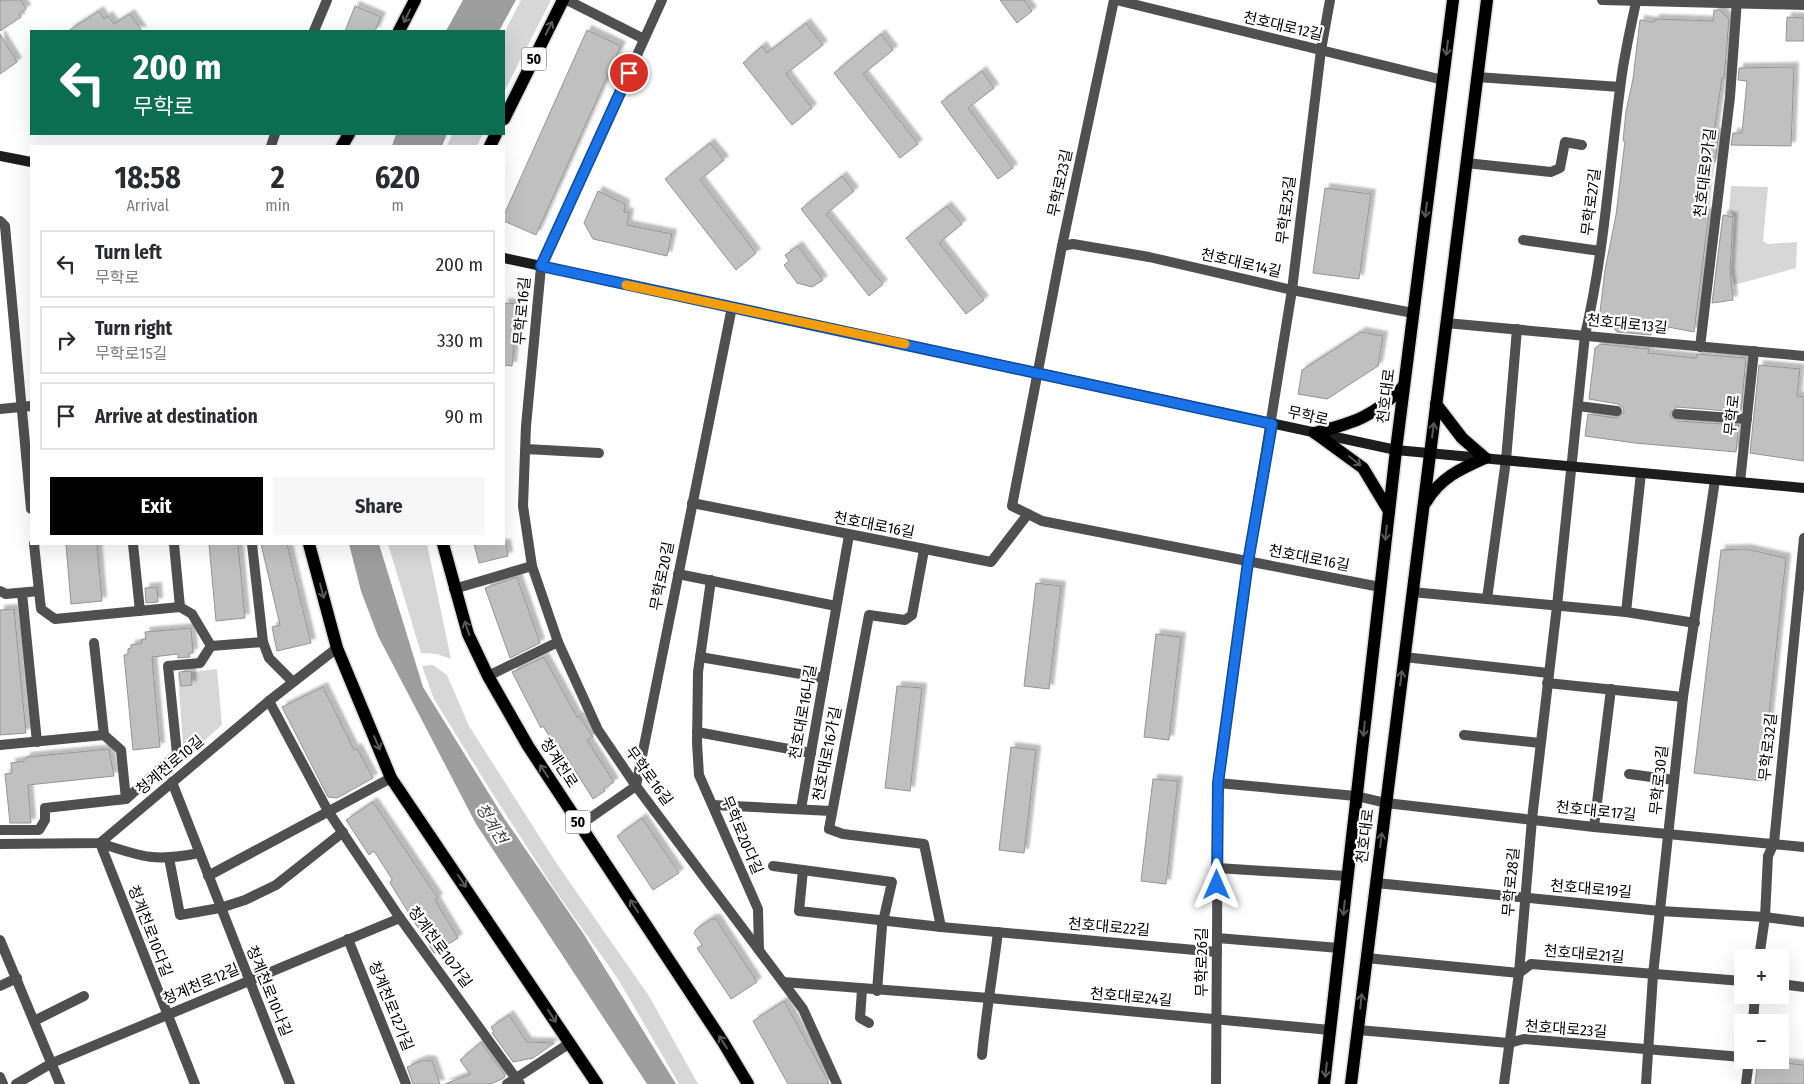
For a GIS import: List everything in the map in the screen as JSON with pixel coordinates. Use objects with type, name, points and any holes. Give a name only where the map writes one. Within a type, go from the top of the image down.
[{"type":"main road","points":[[400,30],[415,0]]},
{"type":"main road","name":"50","points":[[505,116],[565,0]]},
{"type":"main road","name":"천호대로","points":[[1324,1084],[1396,450],[1453,0]]},
{"type":"main road","name":"천호대로","points":[[1351,1084],[1487,0]]},
{"type":"main road","points":[[0,156],[30,162]]},
{"type":"main road","name":"무학로","points":[[505,258],[1396,450],[1804,488]]},
{"type":"main road","points":[[1315,433],[1362,419],[1379,410],[1404,386]]},
{"type":"main road","points":[[1423,508],[1433,490],[1450,474],[1485,458],[1462,438],[1436,404]]},
{"type":"main road","points":[[1315,433],[1363,468],[1389,512]]},
{"type":"main road","name":"무학로","points":[[1331,436],[1396,450]]},
{"type":"main road","points":[[309,545],[337,648],[391,778],[597,1084]]},
{"type":"main road","name":"청계천로","points":[[443,545],[454,590],[468,634],[488,676],[528,746],[723,1042],[748,1084]]},
{"type":"street","points":[[314,30],[327,0]]},
{"type":"street","points":[[565,0],[644,39]]},
{"type":"street","name":"무학로16길","points":[[662,0],[541,266],[523,506],[532,566],[558,642],[598,730],[636,786],[803,1009],[837,1084]]},
{"type":"street","name":"천호대로12길","points":[[1115,0],[1443,80]]},
{"type":"street","name":"무학로23길","points":[[1038,373],[1062,246],[1115,0]]},
{"type":"street","name":"무학로25길","points":[[1272,424],[1292,290],[1321,50],[1330,0]]},
{"type":"street","points":[[1602,0],[1804,5]]},
{"type":"street","name":"무학로27길","points":[[1572,466],[1584,335],[1600,251],[1620,86],[1636,2]]},
{"type":"street","name":"천호대로9가길","points":[[1700,346],[1730,97],[1737,2]]},
{"type":"street","points":[[1477,77],[1620,86]]},
{"type":"street","points":[[1466,163],[1551,172],[1560,168],[1565,142],[1582,144]]},
{"type":"street","points":[[0,221],[5,226],[4,261],[27,407],[30,484]]},
{"type":"street","points":[[1523,240],[1600,251]]},
{"type":"street","name":"천호대로14길","points":[[1062,246],[1072,244],[1148,257],[1292,290],[1413,313]]},
{"type":"street","name":"무학로20길","points":[[636,786],[732,307]]},
{"type":"street","name":"천호대로13길","points":[[1446,323],[1804,356]]},
{"type":"street","points":[[1487,599],[1506,460],[1517,329]]},
{"type":"street","name":"무학로","points":[[1740,482],[1754,351]]},
{"type":"street","name":"천호대로16길","points":[[1038,373],[1012,506],[1042,521],[1380,587]]},
{"type":"street","points":[[1578,406],[1617,411]]},
{"type":"street","points":[[0,409],[27,407]]},
{"type":"street","points":[[1676,414],[1747,419]]},
{"type":"street","name":"무학로26길","points":[[1216,1084],[1218,783],[1248,562],[1272,424]]},
{"type":"street","points":[[526,449],[599,453]]},
{"type":"street","name":"무학로28길","points":[[1504,1084],[1519,973],[1532,819],[1572,466]]},
{"type":"street","points":[[1626,612],[1641,473]]},
{"type":"street","name":"무학로30길","points":[[1646,1084],[1653,976],[1683,697],[1715,480]]},
{"type":"street","name":"천호대로16길","points":[[692,503],[991,562],[1028,514]]},
{"type":"street","name":"천호대로16나길","points":[[801,808],[848,535]]},
{"type":"street","name":"무학로32길","points":[[1760,949],[1765,917],[1768,856],[1774,843],[1800,631],[1804,538]]},
{"type":"street","points":[[34,545],[41,609],[56,619],[180,607],[192,614],[211,646]]},
{"type":"street","points":[[134,545],[140,611]]},
{"type":"street","points":[[174,545],[180,607]]},
{"type":"street","points":[[252,545],[263,642],[269,658],[293,682]]},
{"type":"street","name":"천호대로16가길","points":[[924,550],[912,615],[905,620],[869,615],[829,829],[843,834],[924,844],[940,927]]},
{"type":"street","points":[[454,590],[532,566]]},
{"type":"street","points":[[678,574],[836,606]]},
{"type":"street","name":"무학로20다길","points":[[711,580],[700,656],[697,732],[700,775],[758,909],[759,950]]},
{"type":"street","points":[[0,591],[6,594],[39,591]]},
{"type":"street","points":[[1412,592],[1626,612],[1695,623]]},
{"type":"street","points":[[22,593],[37,742]]},
{"type":"street","points":[[211,646],[263,642]]},
{"type":"street","points":[[488,676],[558,642]]},
{"type":"street","points":[[94,643],[104,735],[121,750],[126,799]]},
{"type":"street","points":[[0,830],[39,830],[45,820],[45,808],[126,799],[176,754],[168,666],[200,663],[211,646]]},
{"type":"street","name":"청계천로10길","points":[[100,843],[268,701],[337,648]]},
{"type":"street","points":[[700,656],[824,678]]},
{"type":"street","points":[[1404,657],[1611,689],[1683,697]]},
{"type":"street","points":[[1594,827],[1611,689]]},
{"type":"street","name":"청계천로10가길","points":[[268,701],[328,811],[514,1082],[570,1043]]},
{"type":"street","points":[[697,732],[811,753]]},
{"type":"street","points":[[0,745],[104,735]]},
{"type":"street","points":[[1464,735],[1540,743]]},
{"type":"street","points":[[1629,774],[1674,780]]},
{"type":"street","points":[[208,876],[391,778]]},
{"type":"street","name":"청계천로10나길","points":[[172,782],[248,981],[290,1084]]},
{"type":"street","name":"천호대로","points":[[1218,783],[1356,796]]},
{"type":"street","points":[[580,825],[636,786]]},
{"type":"street","name":"천호대로17길","points":[[1356,796],[1386,803],[1594,827],[1804,847]]},
{"type":"street","points":[[713,805],[831,811]]},
{"type":"street","points":[[169,858],[180,915],[220,908],[245,900],[276,885],[343,832]]},
{"type":"street","points":[[0,844],[100,843],[137,856],[169,858],[199,853]]},
{"type":"street","name":"청계천로10다길","points":[[100,843],[166,1015],[195,1084]]},
{"type":"street","points":[[773,866],[892,882],[884,920],[877,991]]},
{"type":"street","name":"천호대로","points":[[1217,868],[1348,876]]},
{"type":"street","name":"천호대로22길","points":[[803,870],[799,911],[940,927],[1217,952]]},
{"type":"street","name":"천호대로19길","points":[[1376,882],[1660,911],[1765,917],[1804,922]]},
{"type":"street","name":"청계천로12길","points":[[16,1084],[52,1063],[400,918]]},
{"type":"street","points":[[982,1055],[998,932]]},
{"type":"street","points":[[1217,938],[1340,948]]},
{"type":"street","name":"청계천로12가길","points":[[348,939],[406,1084]]},
{"type":"street","points":[[0,940],[60,1084]]},
{"type":"street","name":"천호대로21길","points":[[1366,958],[1519,973],[1531,964],[1653,976],[1734,981]]},
{"type":"street","points":[[0,986],[17,978]]},
{"type":"street","name":"천호대로24길","points":[[783,982],[862,990],[989,998],[1330,1030]]},
{"type":"street","points":[[1789,985],[1804,987]]},
{"type":"street","points":[[862,990],[860,1018],[869,1023]]},
{"type":"street","points":[[34,1021],[84,996]]},
{"type":"street","name":"천호대로23길","points":[[1358,1030],[1509,1043],[1524,1039],[1734,1056]]},
{"type":"street","points":[[1746,1084],[1748,1069]]},
{"type":"street","points":[[0,1077],[3,1084]]},
{"type":"shaded area","points":[[521,0],[551,0],[505,90],[505,31]]},
{"type":"shaded area","points":[[452,135],[482,135],[478,145],[447,145]]},
{"type":"shaded area","points":[[1731,186],[1768,187],[1763,241],[1768,244],[1797,242],[1796,268],[1734,285],[1731,273],[1734,217],[1729,210]]},
{"type":"shaded area","points":[[388,545],[427,545],[451,659],[437,654],[421,653]]},
{"type":"shaded area","points":[[433,665],[447,675],[469,726],[557,864],[649,996],[698,1084],[679,1084],[618,979],[554,889],[489,788],[434,699],[422,666]]},
{"type":"shaded area","points":[[217,669],[222,725],[184,758],[178,674]]},
{"type":"water","points":[[463,0],[516,0],[500,30],[447,30]]},
{"type":"water","points":[[396,135],[447,135],[442,145],[392,145]]},
{"type":"water","name":"청계천","points":[[349,545],[379,545],[423,687],[504,818],[583,933],[676,1084],[647,1084],[476,824],[378,636],[361,591]]},
{"type":"building","points":[[0,0],[21,0],[26,9],[19,14],[21,17],[0,31]]},
{"type":"building","points":[[1000,0],[1024,0],[1032,11],[1017,23]]},
{"type":"building","points":[[355,6],[381,17],[375,30],[345,30]]},
{"type":"building","points":[[1714,10],[1720,10],[1729,19],[1724,79],[1722,78],[1714,133],[1719,133],[1715,162],[1709,164],[1704,213],[1709,213],[1694,332],[1668,327],[1668,330],[1652,328],[1651,335],[1617,332],[1600,312],[1605,270],[1616,215],[1625,141],[1623,141],[1626,111],[1633,79],[1640,20],[1654,22],[1655,19],[1713,21]]},
{"type":"building","points":[[99,11],[104,19],[108,16],[114,24],[130,14],[141,30],[70,30]]},
{"type":"building","points":[[1787,17],[1804,18],[1804,41],[1786,41]]},
{"type":"building","points":[[806,23],[823,45],[786,74],[812,108],[792,125],[743,63],[762,46],[767,53]]},
{"type":"building","points":[[587,30],[621,46],[536,235],[505,221],[505,213]]},
{"type":"building","points":[[0,34],[17,62],[0,74]]},
{"type":"building","points":[[881,34],[893,50],[863,74],[918,144],[900,158],[834,73]]},
{"type":"building","points":[[1794,67],[1791,146],[1731,145],[1733,133],[1742,133],[1747,81],[1738,80],[1739,68]]},
{"type":"building","points":[[982,71],[994,88],[968,108],[1013,168],[998,179],[941,102]]},
{"type":"building","points":[[710,143],[724,160],[700,180],[756,253],[736,270],[665,179]]},
{"type":"building","points":[[842,176],[854,191],[826,214],[883,284],[869,296],[801,209]]},
{"type":"building","points":[[1325,188],[1371,194],[1359,279],[1313,273]]},
{"type":"building","points":[[598,191],[625,204],[624,212],[629,213],[627,225],[672,234],[667,256],[593,239],[584,223]]},
{"type":"building","points":[[947,206],[962,224],[939,243],[984,300],[966,314],[906,238]]},
{"type":"building","points":[[1723,215],[1733,217],[1730,271],[1733,300],[1712,303]]},
{"type":"building","points":[[798,246],[823,280],[812,287],[797,283],[784,265],[789,261],[785,255]]},
{"type":"building","points":[[505,303],[518,304],[512,366],[505,365]]},
{"type":"building","points":[[1361,332],[1383,336],[1378,366],[1327,399],[1298,394],[1302,370]]},
{"type":"building","points":[[1601,344],[1649,349],[1648,353],[1696,358],[1697,354],[1746,358],[1741,412],[1677,407],[1670,413],[1671,417],[1677,421],[1739,425],[1736,452],[1635,443],[1585,436],[1588,414],[1617,418],[1624,412],[1623,408],[1618,404],[1589,399],[1595,348]]},
{"type":"building","points":[[1759,365],[1800,369],[1797,396],[1804,397],[1804,461],[1750,453]]},
{"type":"building","points":[[506,544],[508,556],[479,563],[474,545]]},
{"type":"building","points":[[66,545],[97,545],[102,601],[71,604]]},
{"type":"building","points":[[209,545],[238,545],[245,618],[216,621]]},
{"type":"building","points":[[261,545],[287,545],[311,643],[277,651],[272,627],[280,625]]},
{"type":"building","points":[[1746,549],[1786,558],[1762,781],[1694,773],[1721,550]]},
{"type":"building","points":[[517,577],[540,643],[510,658],[485,588]]},
{"type":"building","points":[[1036,583],[1061,586],[1049,689],[1024,686]]},
{"type":"building","points":[[157,587],[158,602],[146,603],[145,588]]},
{"type":"building","points":[[14,609],[26,733],[0,735],[0,610]]},
{"type":"building","points":[[191,628],[193,653],[189,653],[190,657],[178,658],[178,654],[152,657],[160,747],[133,750],[124,655],[128,654],[128,649],[131,648],[131,645],[142,643],[141,640],[146,639],[145,632]]},
{"type":"building","points":[[1156,634],[1181,637],[1169,740],[1144,737]]},
{"type":"building","points":[[544,657],[577,717],[579,716],[593,737],[587,740],[614,782],[593,799],[559,745],[556,747],[543,726],[541,728],[512,672]]},
{"type":"building","points":[[191,671],[192,685],[181,686],[179,672]]},
{"type":"building","points":[[897,686],[922,688],[910,791],[885,788]]},
{"type":"building","points":[[323,687],[354,750],[357,748],[373,778],[337,798],[328,797],[282,707]]},
{"type":"building","points":[[1011,747],[1036,750],[1024,853],[999,850]]},
{"type":"building","points":[[109,749],[114,776],[28,785],[31,823],[10,823],[5,774],[12,773],[11,763],[24,761],[27,757]]},
{"type":"building","points":[[1153,779],[1178,781],[1166,884],[1141,881]]},
{"type":"building","points":[[373,802],[438,898],[435,900],[458,938],[434,953],[390,883],[392,879],[374,851],[369,855],[346,820]]},
{"type":"building","points":[[642,818],[679,873],[653,890],[617,836]]},
{"type":"building","points":[[711,919],[716,919],[757,982],[731,999],[697,948],[702,945],[694,933],[696,929]]},
{"type":"building","points":[[784,1001],[829,1084],[788,1084],[753,1021]]},
{"type":"building","points":[[509,1015],[527,1042],[554,1043],[533,1058],[513,1062],[492,1033],[494,1032],[491,1027]]},
{"type":"building","points":[[481,1042],[505,1075],[504,1078],[491,1084],[445,1084],[470,1074],[460,1060]]},
{"type":"building","points":[[423,1060],[432,1061],[440,1084],[413,1084],[407,1067]]},
{"type":"building","points":[[1789,1063],[1804,1065],[1804,1084],[1755,1084],[1757,1069],[1789,1069]]},
{"type":"slow traffic","points":[[626,285],[905,344]]},
{"type":"route","points":[[629,73],[541,266],[1272,424],[1248,562],[1218,783],[1217,885]]}]
